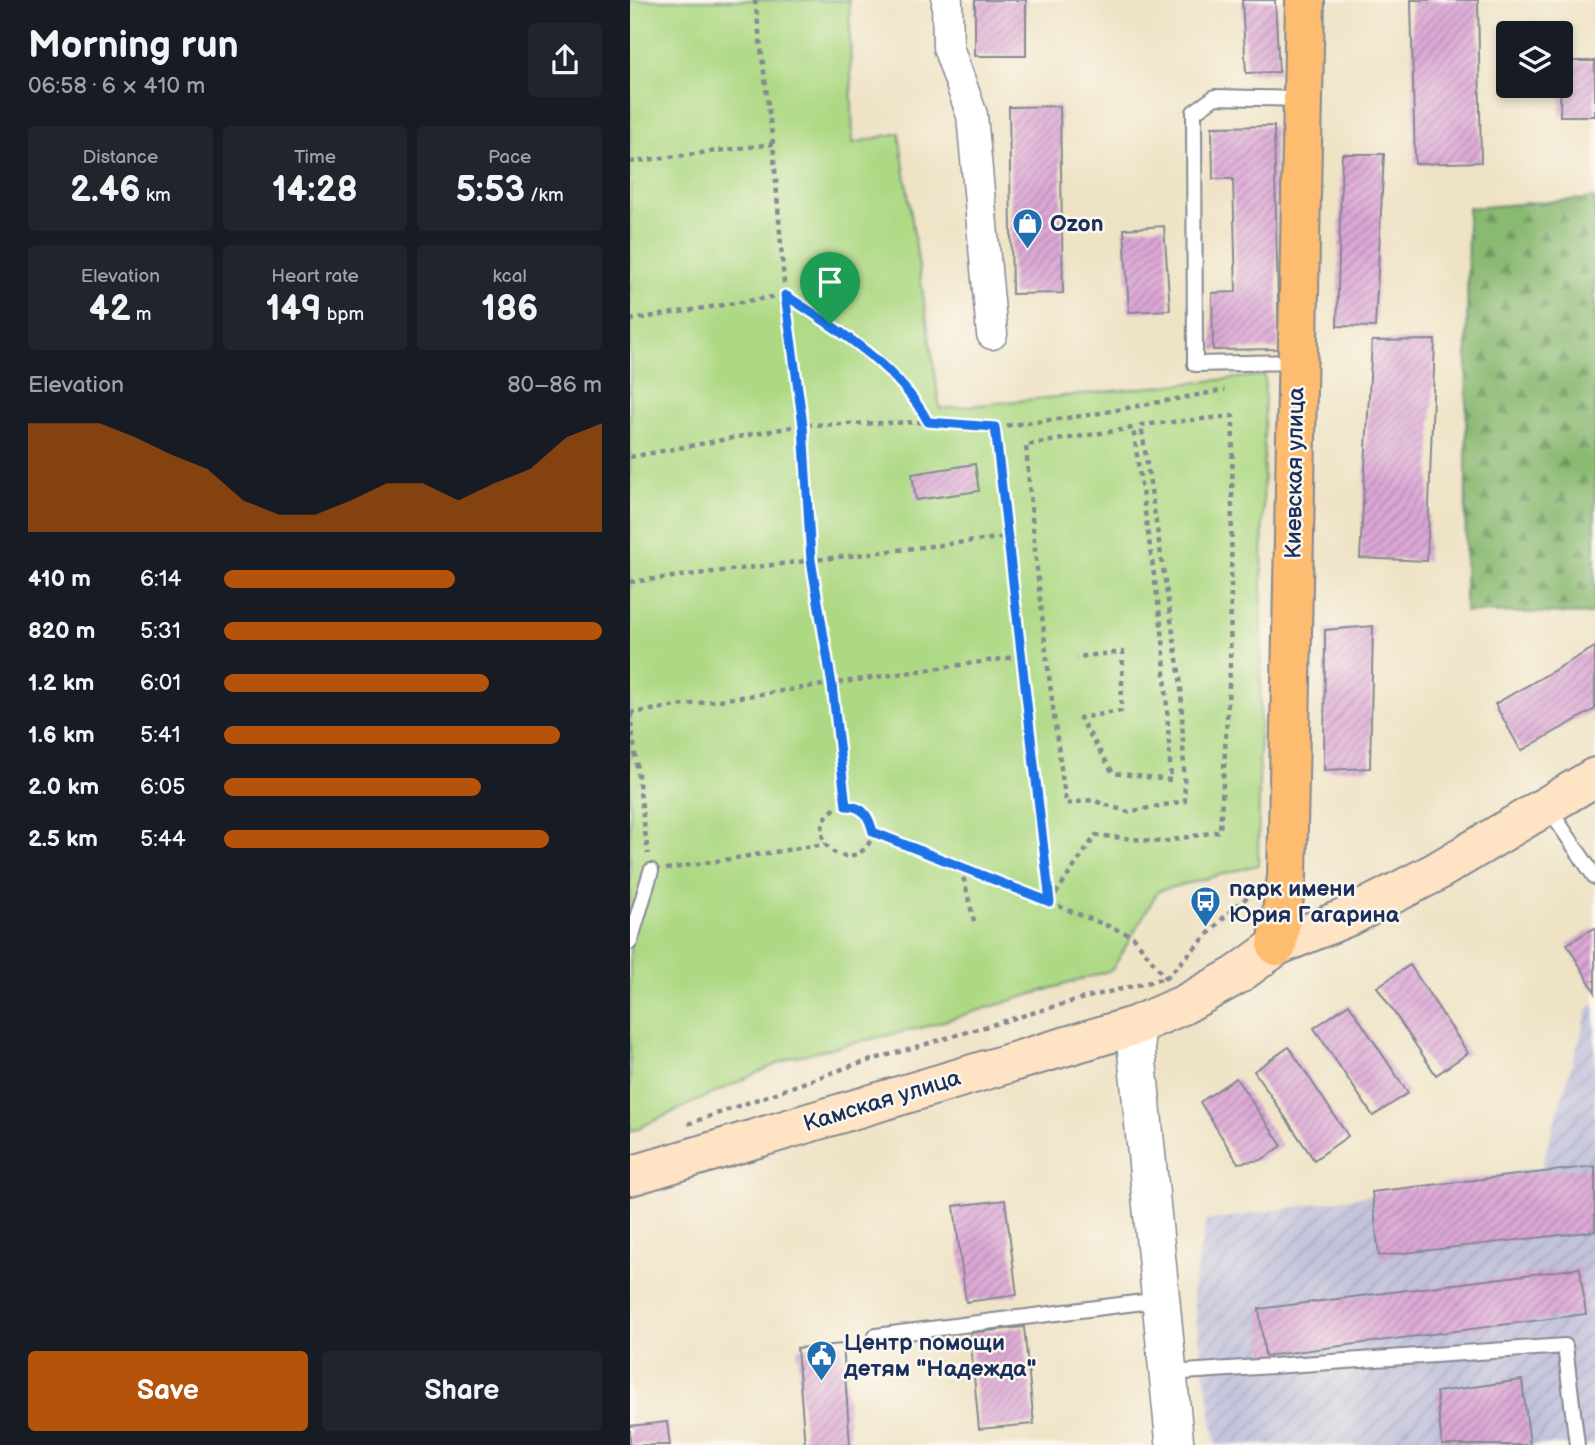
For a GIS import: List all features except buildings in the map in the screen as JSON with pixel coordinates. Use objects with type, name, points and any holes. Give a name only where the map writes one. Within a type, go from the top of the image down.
[{"type":"main road","name":"Киевская улица","points":[[1277,946],[1287,877],[1305,0]]},
{"type":"main road","name":"Камская улица","points":[[630,1176],[1134,1026],[1175,991],[1237,975],[1277,946],[1395,894],[1595,777]]},
{"type":"street","points":[[947,0],[948,47],[972,115],[992,334]]},
{"type":"street","points":[[1134,1026],[1175,1445]]},
{"type":"lane","points":[[1298,362],[1195,364],[1194,112],[1214,97],[1303,99]]},
{"type":"lane","points":[[1547,805],[1595,877]]},
{"type":"lane","points":[[630,942],[651,871]]},
{"type":"lane","points":[[876,1336],[1161,1300]]},
{"type":"lane","points":[[1168,1373],[1565,1346],[1577,1445]]},
{"type":"path","points":[[754,0],[773,144],[785,295],[803,425],[811,560],[832,685],[846,806]]},
{"type":"path","points":[[630,162],[773,144]]},
{"type":"path","points":[[630,320],[785,295],[830,324],[882,367],[917,401],[928,422]]},
{"type":"path","points":[[630,457],[803,425],[928,422],[995,427],[1089,415],[1225,390]]},
{"type":"path","points":[[1050,902],[1096,835],[1162,842],[1220,831],[1230,669],[1233,416],[1141,425],[1181,685],[1185,801],[1129,812],[1093,800],[1066,804],[1035,569],[1026,445],[1133,428],[1163,638],[1171,780],[1113,773],[1080,718],[1121,711],[1123,652],[1076,657]]},
{"type":"path","points":[[995,427],[1050,902]]},
{"type":"path","points":[[630,582],[1007,537]]},
{"type":"path","points":[[825,844],[651,871],[630,713],[1022,656]]},
{"type":"path","points":[[840,806],[846,806],[863,810],[869,818],[873,832],[866,849],[852,857],[832,853],[825,844],[821,828],[827,815],[840,806]]},
{"type":"path","points":[[873,832],[1133,936],[1175,991]]},
{"type":"path","points":[[961,867],[975,925]]},
{"type":"path","points":[[1175,991],[1231,909],[1261,887]]},
{"type":"path","points":[[680,1128],[851,1066],[1080,999],[1175,991]]},
{"type":"shaded area","points":[[1595,1004],[1595,1445],[1216,1445],[1192,1293],[1206,1221],[1541,1168],[1589,1007]]},
{"type":"green space","points":[[630,0],[849,0],[853,143],[899,133],[940,409],[1265,375],[1258,865],[1158,891],[1112,970],[924,1027],[792,1057],[630,1132]]},
{"type":"green space","points":[[1595,198],[1595,614],[1465,612],[1468,208]]},
{"type":"place","name":"Ozon","points":[[1027,251]]},
{"type":"place","name":"парк имени Юрия Гагарина","points":[[1206,929]]},
{"type":"place","name":"Центр помощи детям \"Надежда\"","points":[[821,1383]]},
{"type":"route","points":[[785,295],[830,324],[882,367],[917,401],[928,422],[995,427],[1050,902],[873,832],[869,818],[863,810],[846,806],[832,685],[811,560],[803,425],[785,295]]}]
